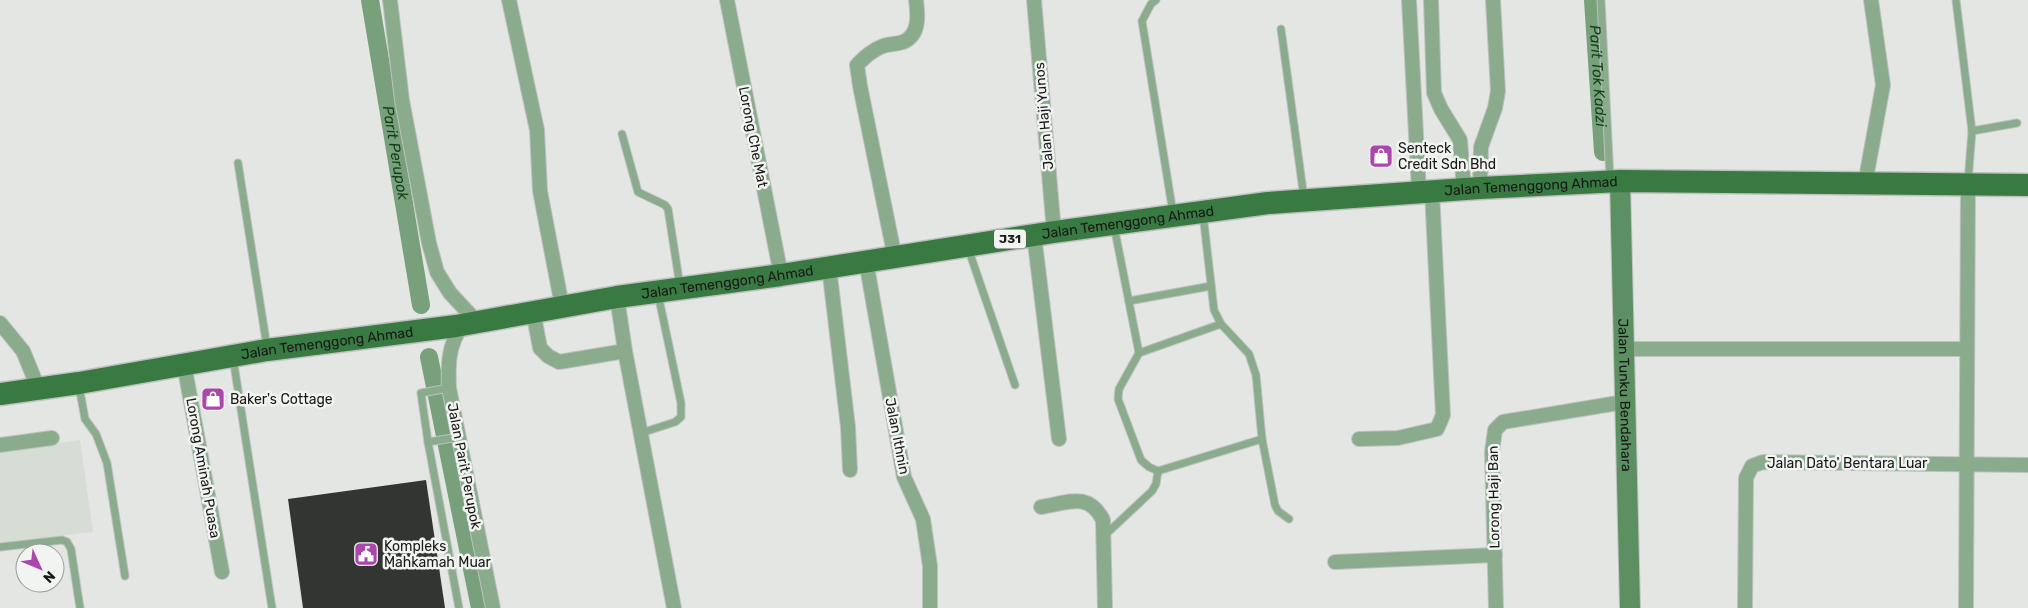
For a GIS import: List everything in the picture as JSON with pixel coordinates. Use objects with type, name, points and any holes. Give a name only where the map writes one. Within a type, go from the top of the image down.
[{"type":"main road","name":"Jalan Temenggong Ahmad","points":[[0,394],[39,390],[267,350],[469,324],[617,297],[781,275],[1044,234],[1268,203],[1425,191],[1615,181],[2028,185]]},
{"type":"street","points":[[509,0],[537,130],[540,191],[562,306]]},
{"type":"street","name":"Lorong Che Mat","points":[[727,0],[781,275]]},
{"type":"street","points":[[895,258],[857,65],[869,53],[882,46],[904,41],[916,31],[918,15],[916,0]]},
{"type":"street","name":"Jalan Haji Yunos","points":[[1034,0],[1044,234],[1059,439]]},
{"type":"street","points":[[1359,439],[1398,438],[1437,429],[1443,416],[1409,0]]},
{"type":"street","points":[[1431,0],[1434,93],[1441,110],[1460,140],[1472,189]]},
{"type":"street","points":[[1472,189],[1480,147],[1495,108],[1498,91],[1493,0]]},
{"type":"street","points":[[1865,184],[1883,85],[1871,0]]},
{"type":"street","points":[[395,1],[402,100],[429,243],[437,272],[469,324]]},
{"type":"street","name":"Jalan Tunku Bendahara","points":[[1615,181],[1624,350],[1630,608]]},
{"type":"street","points":[[1966,608],[1968,185]]},
{"type":"street","name":"Jalan Ithnin","points":[[866,261],[904,477],[924,519],[930,566],[930,608]]},
{"type":"street","points":[[829,267],[848,428],[850,470]]},
{"type":"street","points":[[617,297],[625,351],[674,608]]},
{"type":"street","points":[[533,311],[540,348],[548,356],[559,362],[625,351]]},
{"type":"street","points":[[0,323],[25,356],[39,390]]},
{"type":"street","name":"Jalan Parit Perupok","points":[[469,324],[452,340],[448,369],[449,388],[493,608]]},
{"type":"street","points":[[1624,350],[1966,349]]},
{"type":"street","name":"Lorong Aminah Puasa","points":[[184,364],[222,572]]},
{"type":"street","name":"Lorong Haji Ban","points":[[1496,608],[1492,452],[1494,430],[1503,422],[1624,402]]},
{"type":"street","points":[[0,445],[52,438]]},
{"type":"street","name":"Jalan Dato' Bentara Luar","points":[[1746,608],[1746,478],[1752,466],[1763,462],[2028,465]]},
{"type":"street","points":[[1041,506],[1084,501],[1097,508],[1103,520],[1105,608]]},
{"type":"street","points":[[1335,562],[1495,555]]},
{"type":"lane","points":[[1156,0],[1151,4],[1142,21],[1174,216]]},
{"type":"lane","points":[[1601,0],[1615,181]]},
{"type":"lane","points":[[1956,0],[1972,131],[1968,185]]},
{"type":"lane","points":[[1281,29],[1304,200]]},
{"type":"lane","points":[[1972,131],[2017,123]]},
{"type":"lane","points":[[622,134],[638,192],[665,204],[668,209],[680,288]]},
{"type":"lane","points":[[238,164],[267,350]]},
{"type":"lane","points":[[1203,212],[1214,310],[1221,324],[1248,354],[1251,361],[1256,375],[1262,439],[1275,505],[1278,511],[1289,519]]},
{"type":"lane","points":[[1114,224],[1139,353],[1119,389],[1118,399],[1141,460],[1149,467],[1158,470],[1262,439]]},
{"type":"lane","points":[[968,246],[1015,385]]},
{"type":"lane","points":[[1129,302],[1211,286]]},
{"type":"lane","points":[[641,433],[675,422],[681,417],[681,402],[657,292]]},
{"type":"lane","points":[[1139,353],[1221,324]]},
{"type":"lane","points":[[232,356],[272,608]]},
{"type":"lane","points":[[79,383],[85,418],[96,434],[106,463],[125,576]]},
{"type":"lane","points":[[449,388],[421,393],[428,442],[459,608]]},
{"type":"lane","points":[[428,442],[459,437]]},
{"type":"lane","points":[[1103,537],[1152,491],[1156,484],[1158,470]]},
{"type":"lane","points":[[0,547],[62,540],[66,542],[71,549],[80,608]]},
{"type":"shaded area","points":[[80,440],[93,532],[0,543],[0,451]]},
{"type":"building","name":"Kompleks Mahkamah Muar","points":[[426,480],[445,608],[303,608],[288,499]]},
{"type":"waterway","name":"Parit Perupok","points":[[370,0],[421,305]]},
{"type":"waterway","name":"Parit Tok Kadzi","points":[[1593,0],[1603,152]]},
{"type":"waterway","name":"Parit Perupok","points":[[429,357],[480,608]]},
{"type":"place","name":"Senteck Credit Sdn Bhd","points":[[1381,156]]},
{"type":"place","name":"Baker's Cottage","points":[[213,399]]},
{"type":"place","name":"Kompleks Mahkamah Muar","points":[[366,554]]}]
